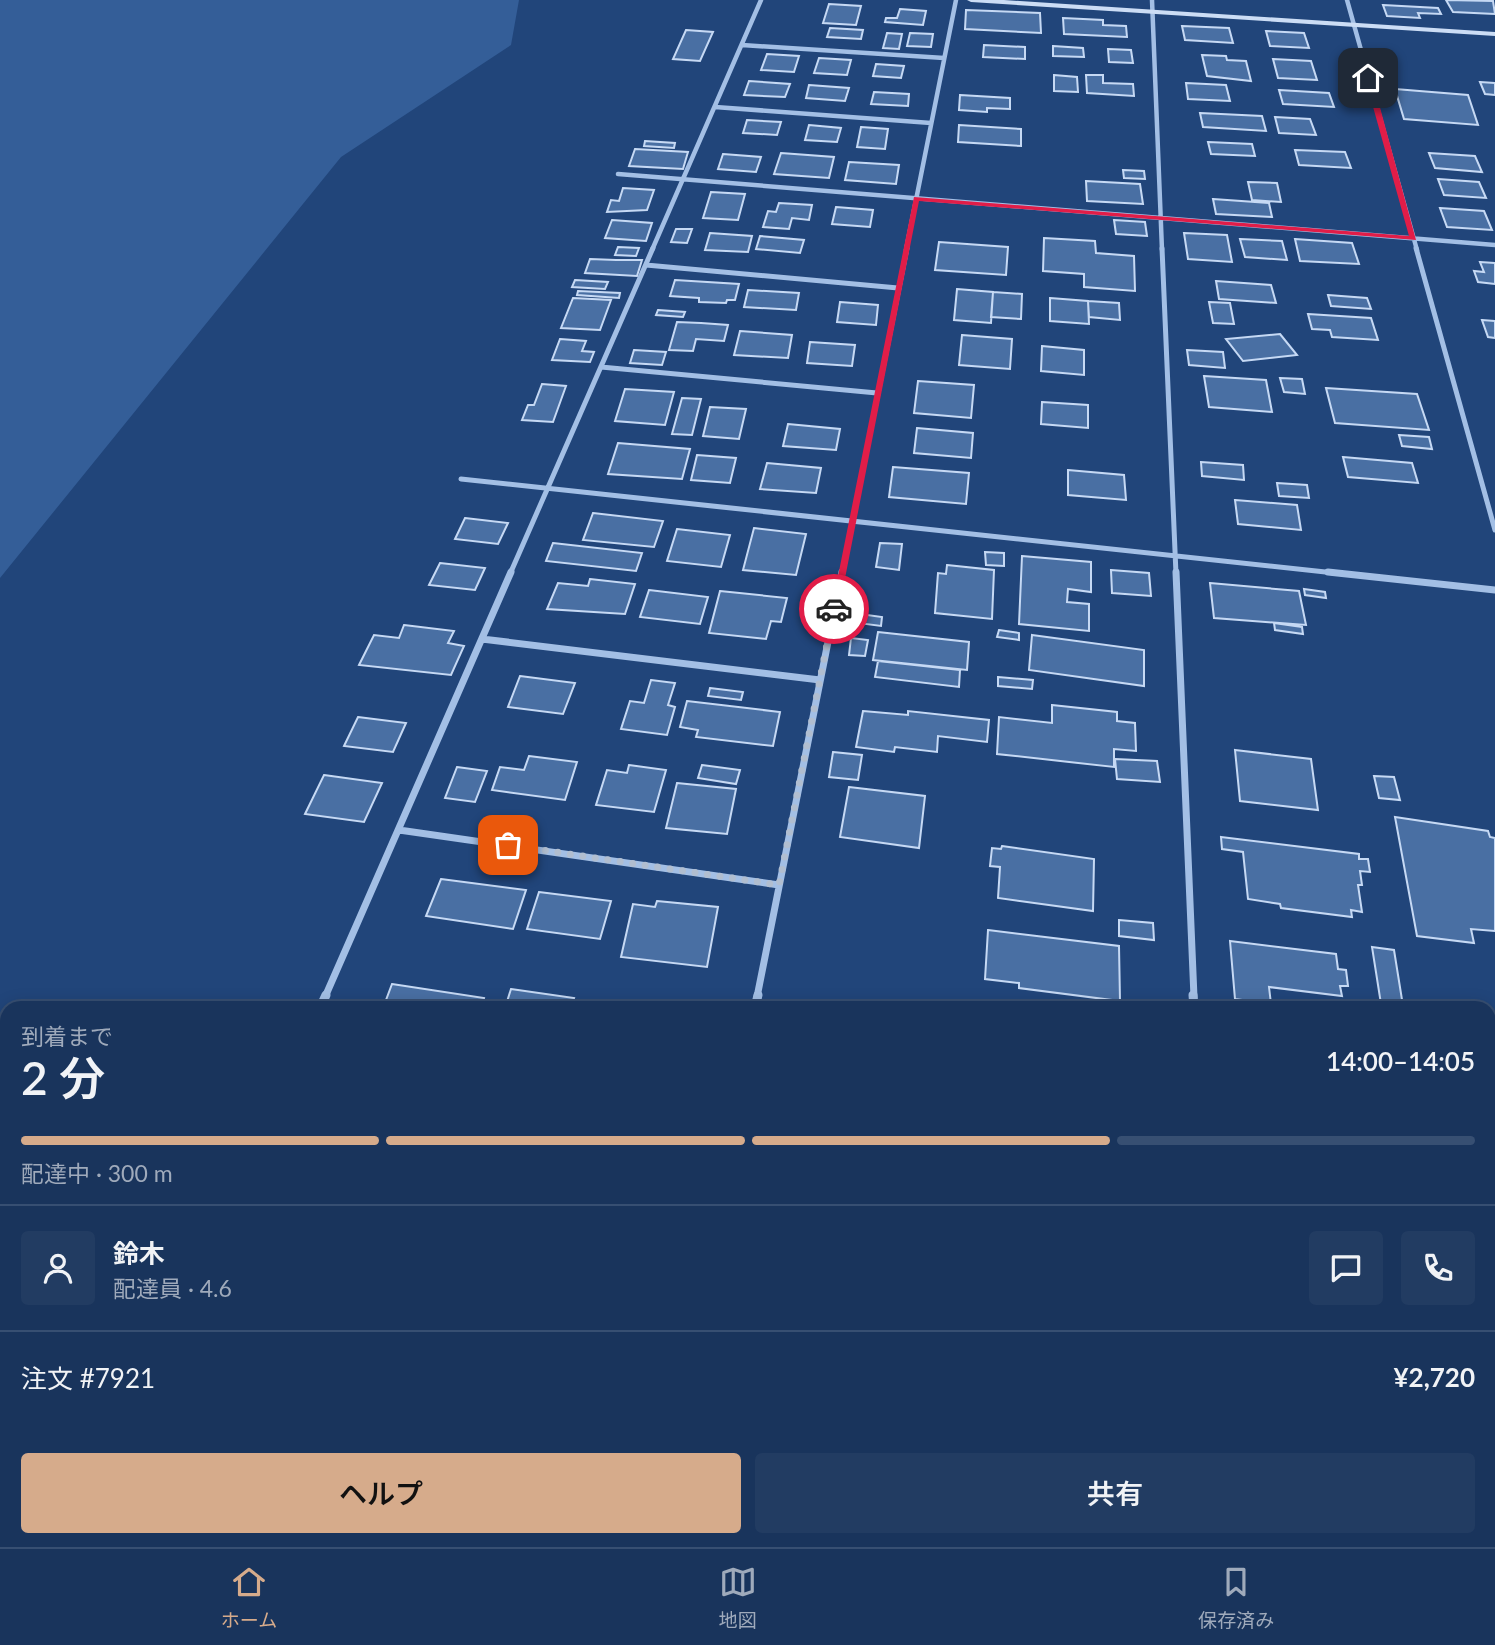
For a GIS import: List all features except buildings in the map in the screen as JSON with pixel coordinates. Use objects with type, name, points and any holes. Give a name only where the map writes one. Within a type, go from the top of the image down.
[{"type":"street","points":[[323,1001],[761,0]]},
{"type":"street","points":[[756,1001],[956,0]]},
{"type":"street","points":[[971,0],[1495,34]]},
{"type":"street","points":[[1152,0],[1194,1001]]},
{"type":"street","points":[[1347,0],[1495,530]]},
{"type":"street","points":[[742,44],[944,58]]},
{"type":"street","points":[[715,107],[931,123]]},
{"type":"street","points":[[618,174],[1495,245]]},
{"type":"street","points":[[646,265],[898,288]]},
{"type":"street","points":[[601,366],[877,393]]},
{"type":"street","points":[[461,479],[1495,590]]},
{"type":"street","points":[[482,639],[820,680]]},
{"type":"street","points":[[399,830],[779,885]]},
{"type":"shaded area","points":[[0,0],[519,0],[511,45],[341,157],[0,578]]},
{"type":"way so far","points":[[508,845],[779,885],[834,609]]},
{"type":"route","points":[[834,609],[916,198],[1413,238],[1368,78]]}]
